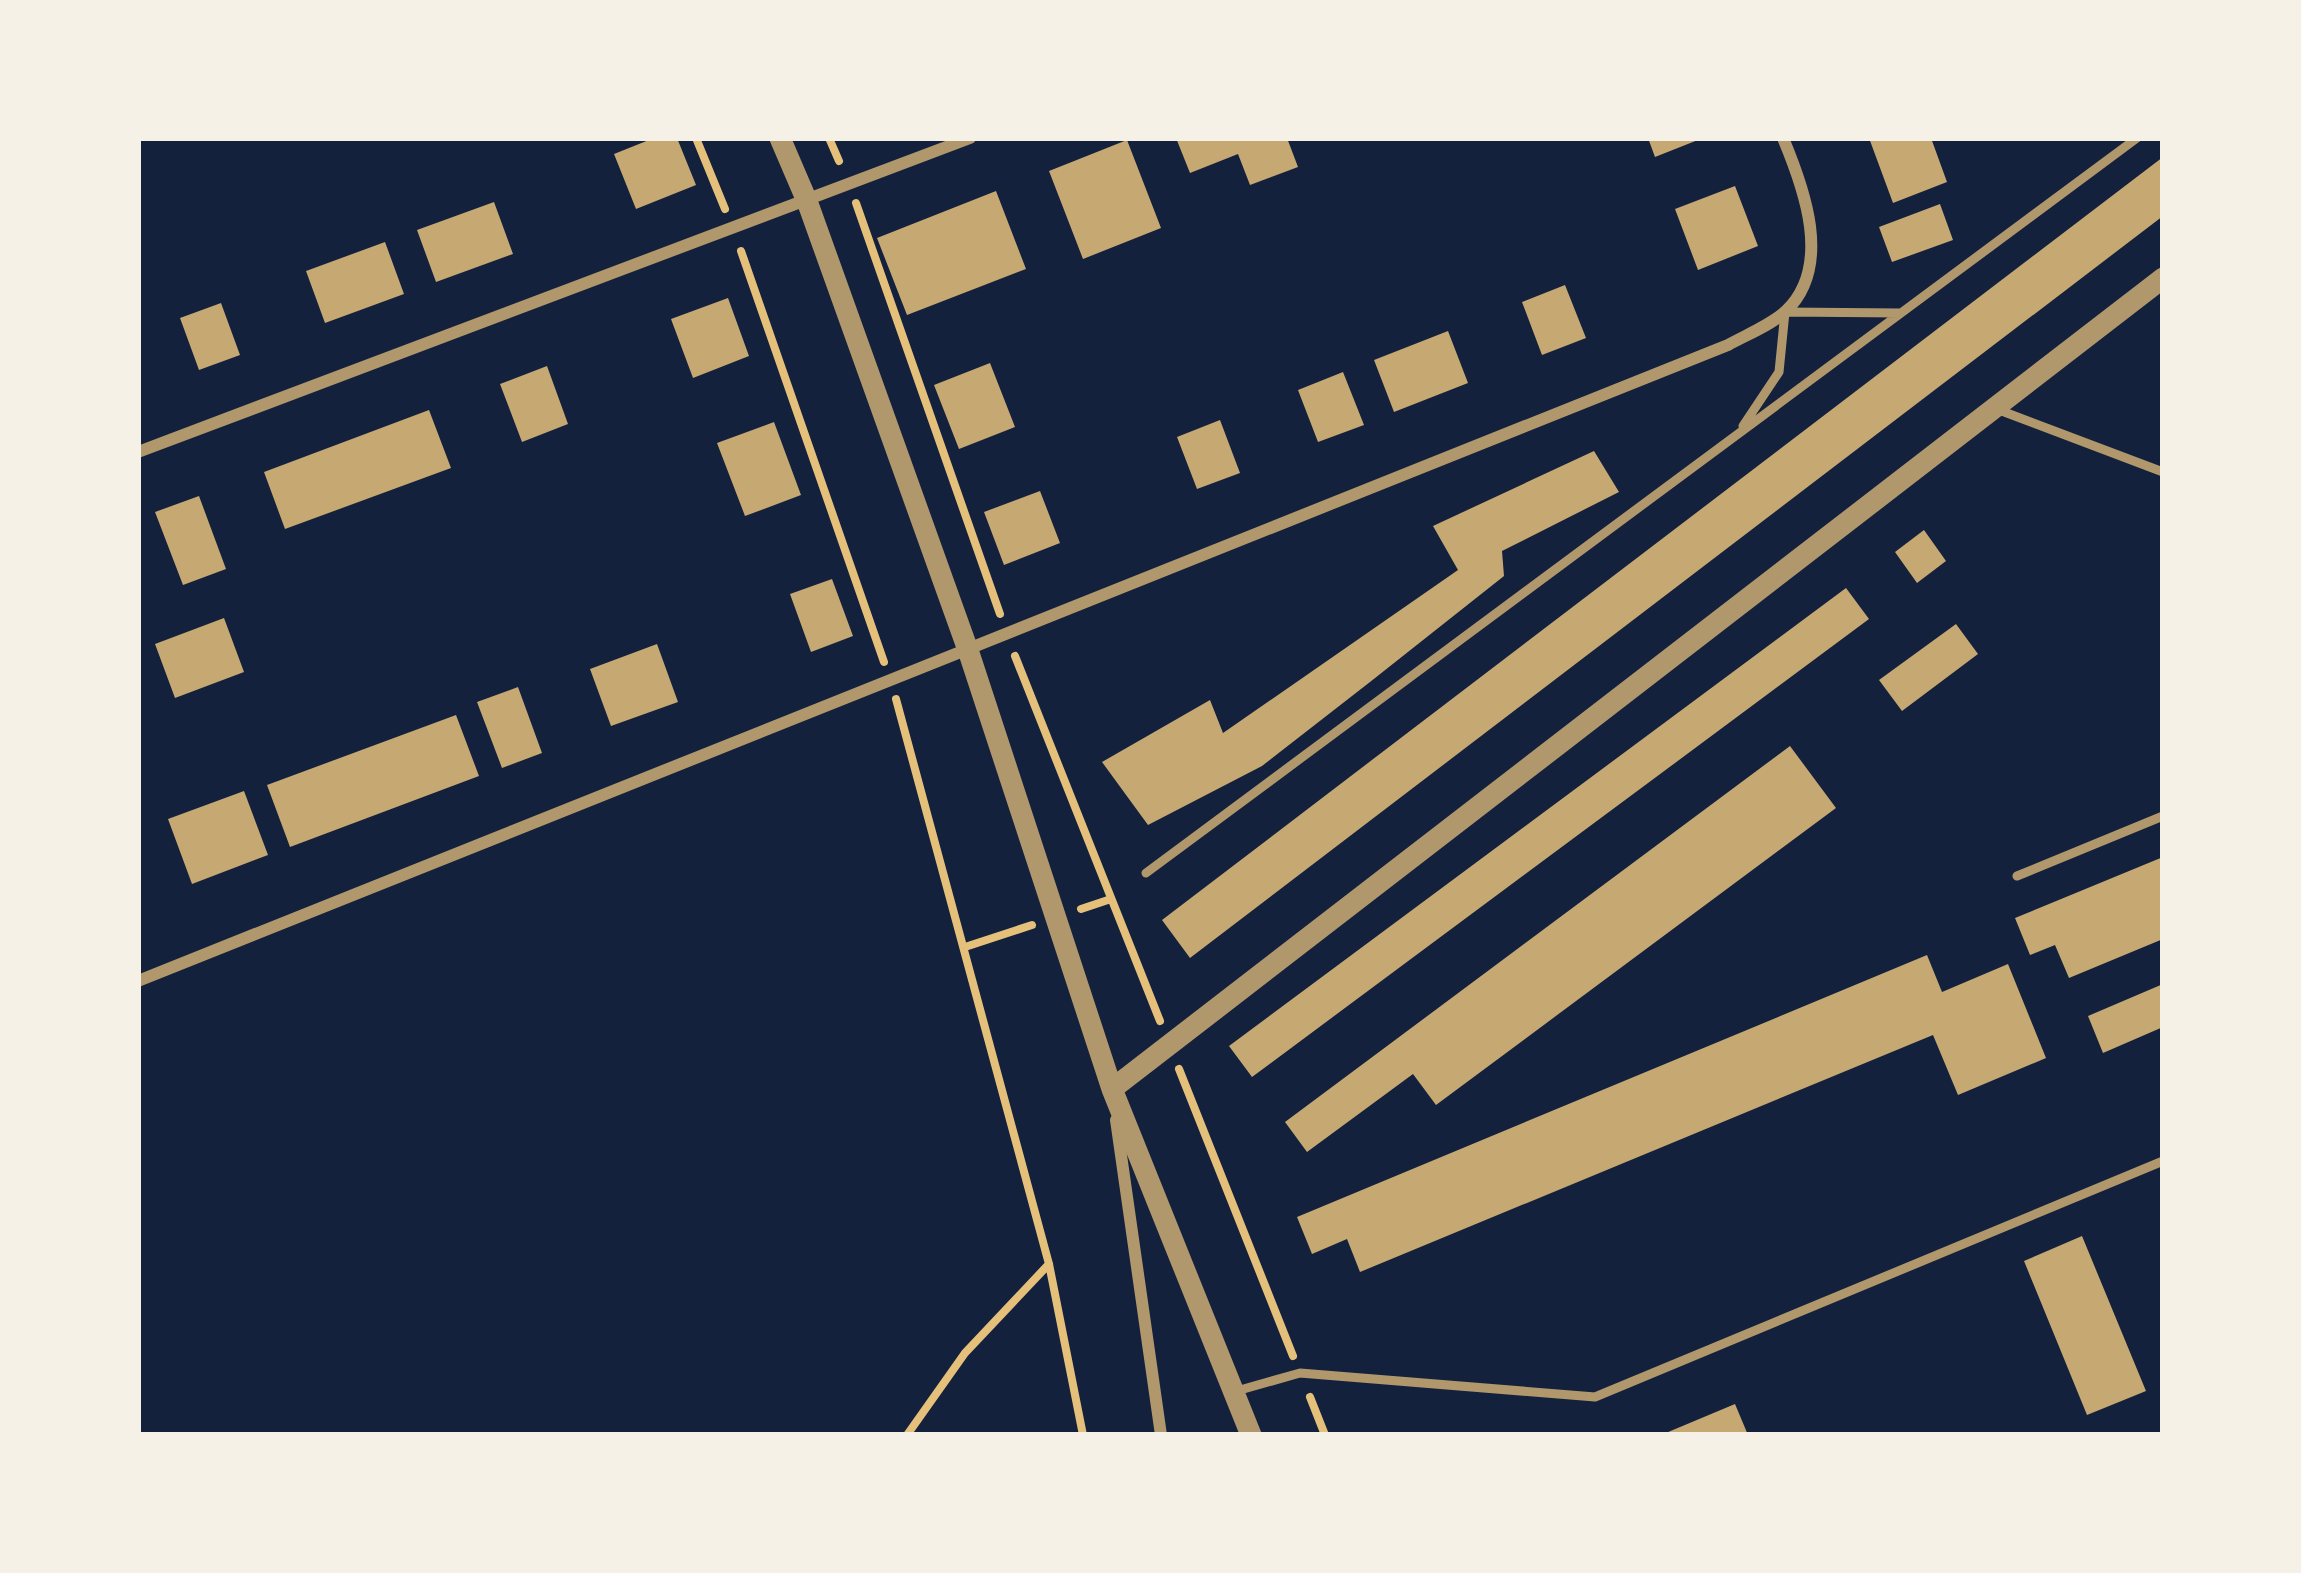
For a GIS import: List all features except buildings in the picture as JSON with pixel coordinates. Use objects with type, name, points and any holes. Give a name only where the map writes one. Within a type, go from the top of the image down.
[{"type":"street","points":[[780,138],[807,200],[968,650],[1112,1089],[1251,1435]]},
{"type":"street","points":[[138,452],[970,138]]},
{"type":"street","points":[[138,982],[1728,345],[1785,312],[1806,283],[1811,248],[1802,185],[1783,138]]},
{"type":"street","points":[[1112,1089],[2163,278]]},
{"type":"street","points":[[1112,1089],[1161,1435]]},
{"type":"lane","points":[[1146,873],[2138,138]]},
{"type":"lane","points":[[1738,434],[1779,372],[1785,312],[1901,314]]},
{"type":"lane","points":[[1994,408],[2163,472]]},
{"type":"lane","points":[[2017,876],[2163,816]]},
{"type":"lane","points":[[1233,1392],[1300,1373],[1595,1397],[2163,1161]]},
{"type":"path","points":[[696,138],[733,228],[891,680],[1049,1264],[1083,1435]]},
{"type":"path","points":[[829,138],[1007,634],[1325,1435]]},
{"type":"path","points":[[907,1435],[965,1353],[1049,1264]]}]
